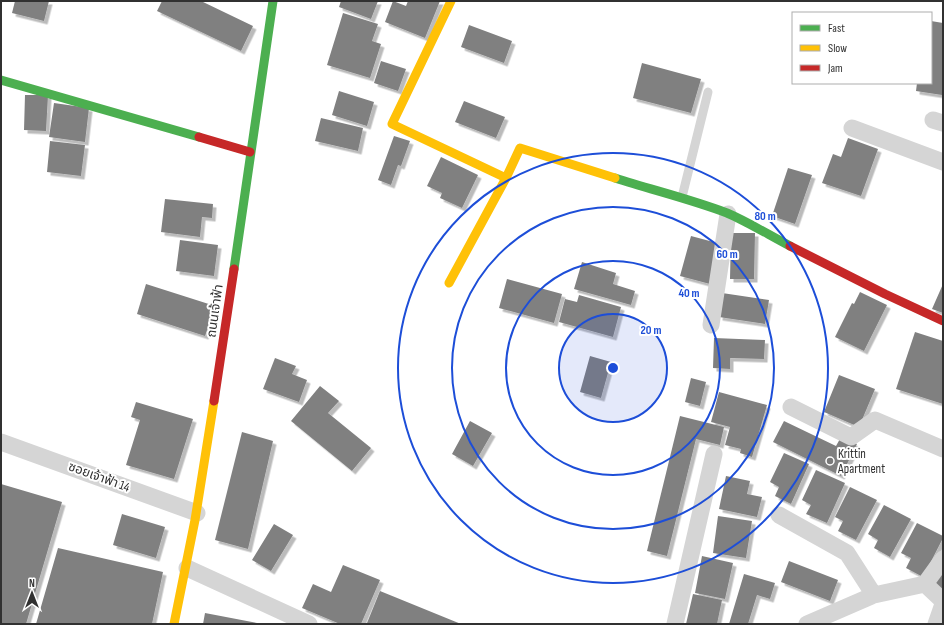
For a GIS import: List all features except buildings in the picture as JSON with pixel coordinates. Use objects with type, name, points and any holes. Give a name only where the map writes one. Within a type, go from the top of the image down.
[{"type":"street","name":"ถนนเจ้าฟ้า","points":[[174,624],[187,568],[197,512],[224,340],[273,1]]},
{"type":"street","points":[[451,1],[392,124],[506,178]]},
{"type":"street","points":[[1,80],[250,152]]},
{"type":"street","points":[[852,128],[943,162]]},
{"type":"street","points":[[449,283],[506,178],[520,148],[656,191],[682,197],[728,214],[885,294],[943,321]]},
{"type":"street","points":[[711,325],[728,214]]},
{"type":"street","points":[[791,407],[851,437],[874,420],[943,449]]},
{"type":"street","name":"ซอยเจ้าฟ้า 14","points":[[1,442],[197,512]]},
{"type":"street","points":[[675,624],[714,454]]},
{"type":"street","points":[[779,515],[847,553],[874,595]]},
{"type":"street","points":[[807,624],[874,595],[925,584],[943,559]]},
{"type":"street","points":[[187,568],[309,624]]},
{"type":"street","points":[[925,584],[943,602],[936,624]]},
{"type":"lane","points":[[682,197],[708,92]]},
{"type":"traffic: fast","points":[[234,269],[273,1]]},
{"type":"traffic: fast","points":[[1,80],[199,137]]},
{"type":"traffic: fast","points":[[615,178],[727,213],[751,224],[790,246]]},
{"type":"traffic: slow","points":[[451,1],[392,124],[506,178]]},
{"type":"traffic: slow","points":[[449,283],[506,178],[520,148],[615,178]]},
{"type":"traffic: slow","points":[[174,624],[195,520],[214,401]]},
{"type":"traffic: jam","points":[[199,137],[250,152]]},
{"type":"traffic: jam","points":[[790,246],[885,294],[943,321]]},
{"type":"traffic: jam","points":[[214,401],[234,269]]},
{"type":"place","name":"Krittin Apartment","points":[[830,461]]}]
